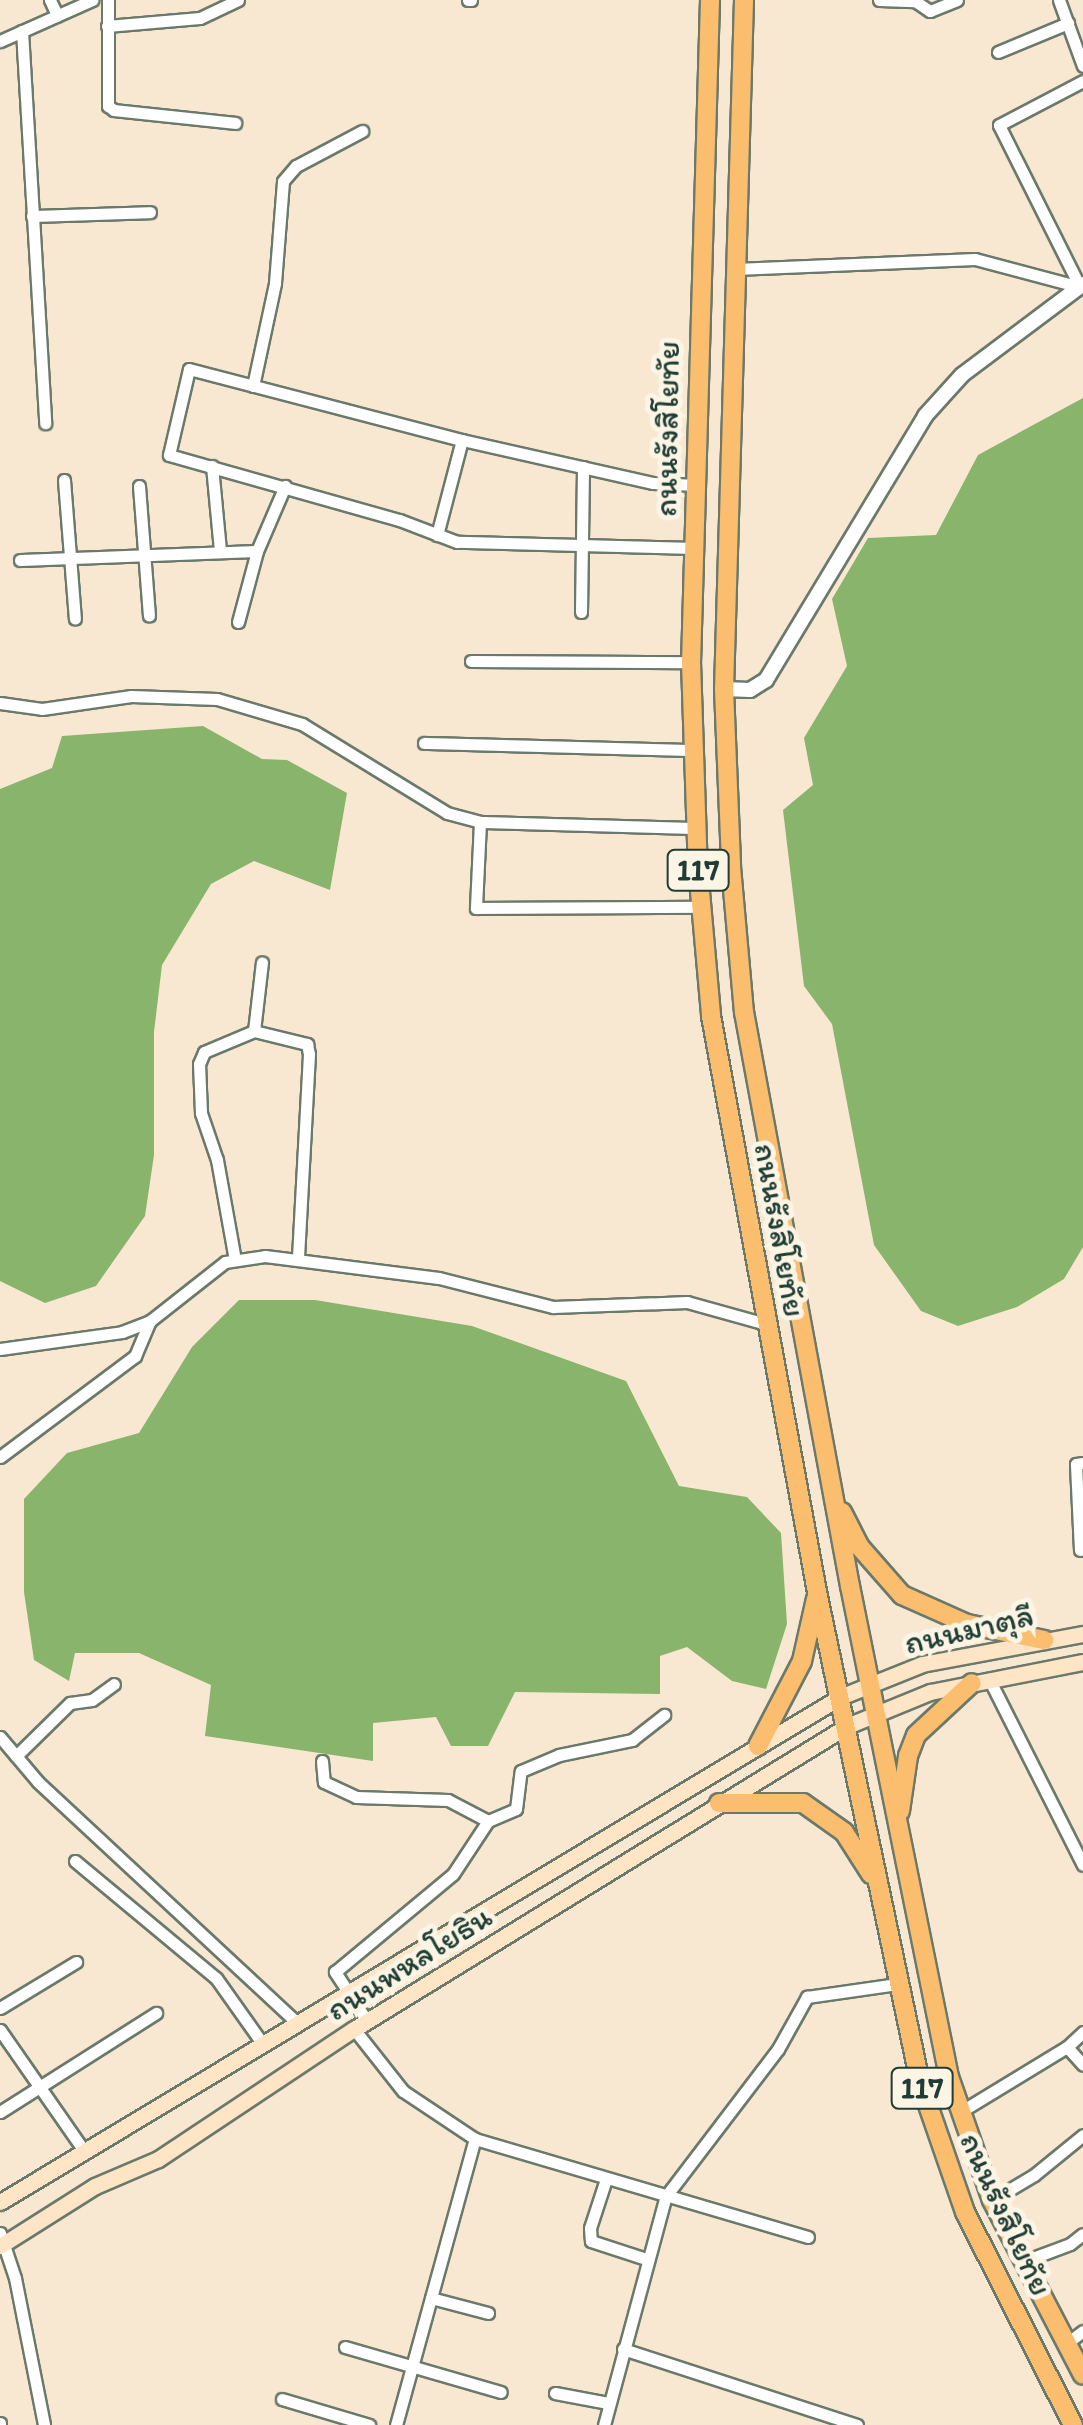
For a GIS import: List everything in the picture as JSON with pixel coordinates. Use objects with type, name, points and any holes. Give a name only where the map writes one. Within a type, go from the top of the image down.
[{"type":"main road","name":"ถนนรังสิโยทัย","points":[[710,0],[691,662],[696,828],[711,1016],[817,1592],[920,2082],[965,2212],[1045,2364],[1070,2424]]},
{"type":"main road","name":"ถนนรังสิโยทัย","points":[[744,0],[724,690],[731,867],[744,1012],[931,2004],[960,2112],[992,2200],[1083,2375]]},
{"type":"main road","points":[[700,341],[732,342]]},
{"type":"main road","points":[[832,1494],[859,1546],[902,1595],[967,1624],[1044,1640]]},
{"type":"main road","points":[[758,1746],[802,1661],[817,1592]]},
{"type":"main road","name":"ถนนมาตุลี","points":[[840,1697],[922,1664],[1083,1634]]},
{"type":"main road","name":"ถนนมาตุลี","points":[[846,1726],[874,1711],[980,1681],[1083,1662]]},
{"type":"main road","points":[[898,1832],[905,1771],[916,1735],[980,1681]]},
{"type":"main road","name":"ถนนพหลโยธิน","points":[[0,2202],[840,1697]]},
{"type":"main road","name":"ถนนพหลโยธิน","points":[[2,2240],[95,2186],[158,2159],[360,2025],[846,1726]]},
{"type":"main road","points":[[719,1803],[803,1803],[844,1832],[877,1882]]},
{"type":"main road","points":[[1045,2364],[1069,2347]]},
{"type":"street","points":[[50,0],[58,15]]},
{"type":"street","points":[[0,41],[92,0]]},
{"type":"street","points":[[108,0],[106,98],[114,110],[236,124]]},
{"type":"street","points":[[107,26],[200,18],[238,0]]},
{"type":"street","points":[[879,0],[915,0],[930,12],[957,0]]},
{"type":"street","points":[[1059,0],[1083,66]]},
{"type":"street","points":[[998,52],[1068,24]]},
{"type":"street","points":[[22,31],[45,422]]},
{"type":"street","points":[[1081,286],[998,125],[1083,81]]},
{"type":"street","points":[[254,386],[275,283],[283,181],[296,166],[362,131]]},
{"type":"street","points":[[32,216],[150,212]]},
{"type":"street","points":[[735,269],[975,259],[1081,286]]},
{"type":"street","points":[[724,690],[750,690],[766,680],[925,416],[962,375],[1081,286]]},
{"type":"street","points":[[694,548],[457,542],[286,486],[169,455],[189,370],[462,440],[653,483],[696,484]]},
{"type":"street","points":[[437,534],[462,440]]},
{"type":"street","points":[[212,466],[220,551]]},
{"type":"street","points":[[582,612],[583,467]]},
{"type":"street","points":[[64,480],[75,620]]},
{"type":"street","points":[[138,486],[149,616]]},
{"type":"street","points":[[238,622],[257,551],[286,486]]},
{"type":"street","points":[[20,560],[257,551]]},
{"type":"street","points":[[471,660],[691,662]]},
{"type":"street","points":[[0,704],[42,709],[131,696],[217,700],[302,724],[447,813],[480,822],[696,828]]},
{"type":"street","points":[[424,743],[693,750]]},
{"type":"street","points":[[480,822],[476,908],[702,907]]},
{"type":"street","points":[[254,1031],[262,962]]},
{"type":"street","points":[[235,1260],[217,1160],[201,1113],[199,1064],[204,1052],[254,1031],[306,1044],[309,1054],[298,1260]]},
{"type":"street","points":[[0,1349],[37,1340],[91,1338],[150,1320],[225,1262],[265,1256],[439,1278],[552,1307],[688,1302],[766,1324]]},
{"type":"street","points":[[0,1457],[135,1356],[150,1320]]},
{"type":"street","points":[[1080,1550],[1076,1464],[1083,1463]]},
{"type":"street","points":[[980,1681],[1083,1865]]},
{"type":"street","points":[[16,1756],[70,1703],[92,1700],[114,1684]]},
{"type":"street","points":[[664,1715],[632,1740],[559,1755],[522,1770],[516,1809],[488,1821],[453,1874],[334,1972],[348,1993],[360,2025],[403,2091],[475,2139],[808,2237]]},
{"type":"street","points":[[0,1736],[16,1756],[297,2023]]},
{"type":"street","points":[[322,1760],[324,1782],[356,1797],[448,1800],[488,1821]]},
{"type":"street","points":[[75,1861],[216,1978],[262,2043]]},
{"type":"street","points":[[0,2008],[76,1962]]},
{"type":"street","points":[[604,2425],[666,2196],[778,2050],[807,1997],[897,1984]]},
{"type":"street","points":[[0,2112],[156,2013]]},
{"type":"street","points":[[0,2030],[84,2151]]},
{"type":"street","points":[[960,2112],[1066,2048],[1083,2032]]},
{"type":"street","points":[[1066,2048],[1083,2065]]},
{"type":"street","points":[[992,2200],[1034,2175],[1083,2135]]},
{"type":"street","points":[[396,2425],[475,2139]]},
{"type":"street","points":[[606,2178],[590,2228],[591,2241],[646,2259]]},
{"type":"street","points":[[1022,2262],[1070,2244],[1083,2234]]},
{"type":"street","points":[[2,2240],[44,2425]]},
{"type":"street","points":[[431,2298],[488,2314]]},
{"type":"street","points":[[1069,2347],[1083,2332]]},
{"type":"street","points":[[345,2347],[502,2392]]},
{"type":"street","points":[[623,2348],[856,2425]]},
{"type":"street","points":[[554,2392],[608,2403]]},
{"type":"street","points":[[282,2399],[370,2425]]},
{"type":"green space","points":[[1083,398],[1083,1247],[1064,1279],[1017,1307],[958,1326],[921,1311],[874,1245],[832,1024],[804,986],[783,810],[813,785],[804,738],[847,666],[832,599],[868,538],[936,535],[978,455]]},
{"type":"green space","points":[[203,726],[262,759],[287,760],[347,793],[330,890],[254,861],[211,884],[162,965],[154,1032],[154,1155],[145,1216],[96,1286],[45,1303],[0,1281],[0,789],[52,768],[62,736]]},
{"type":"green space","points":[[239,1300],[315,1300],[472,1326],[626,1381],[679,1486],[747,1497],[781,1533],[787,1624],[766,1689],[732,1681],[687,1647],[660,1656],[660,1694],[515,1692],[488,1746],[451,1746],[436,1717],[373,1723],[373,1761],[205,1736],[211,1685],[139,1653],[75,1653],[69,1681],[34,1660],[24,1592],[24,1499],[67,1453],[139,1433],[192,1347]]}]
